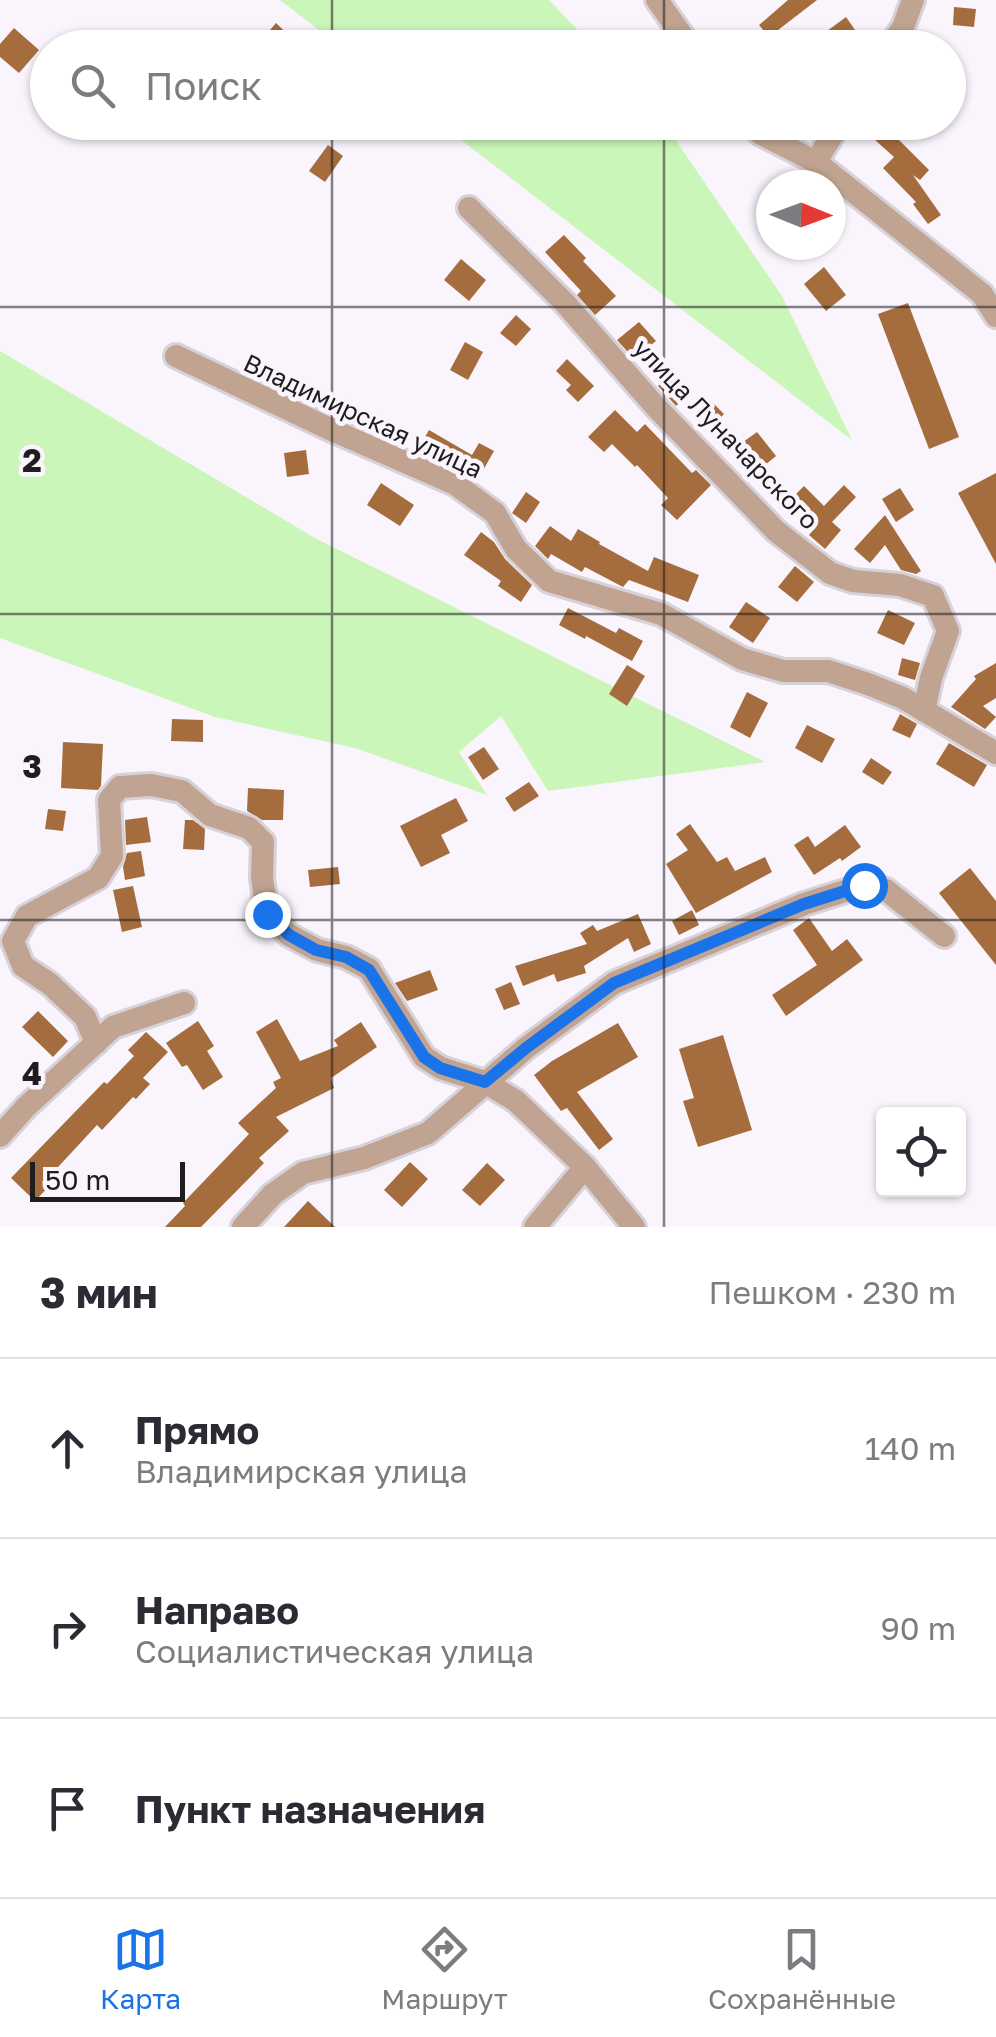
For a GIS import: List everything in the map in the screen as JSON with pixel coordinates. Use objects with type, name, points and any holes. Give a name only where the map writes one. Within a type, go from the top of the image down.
[{"type":"street","points":[[657,0],[678,30]]},
{"type":"street","points":[[900,30],[913,0]]},
{"type":"street","points":[[773,140],[816,162],[982,294],[996,316]]},
{"type":"street","points":[[816,162],[829,140]]},
{"type":"street","name":"улица Луначарского","points":[[469,208],[564,302],[656,407],[776,531],[830,573],[853,582],[900,585],[932,596],[948,630],[924,711]]},
{"type":"street","name":"Владимирская улица","points":[[176,356],[334,432],[455,484],[495,513],[516,549],[549,581],[661,614],[742,659],[783,671],[828,670],[903,698],[996,753]]},
{"type":"street","points":[[96,1043],[84,1016],[50,984],[23,966],[12,941],[27,916],[98,878],[112,856],[109,800],[120,787],[151,785],[182,791],[210,816],[248,828],[263,842],[267,914],[289,935],[316,950],[346,957],[369,970],[424,1057],[440,1068],[485,1082],[516,1101],[585,1167],[634,1227]]},
{"type":"street","points":[[243,1227],[273,1194],[303,1173],[364,1158],[428,1133],[526,1048],[614,983],[804,904],[864,885],[886,890],[944,936]]},
{"type":"street","points":[[0,1136],[113,1027],[184,1004]]},
{"type":"street","points":[[535,1227],[585,1167]]},
{"type":"green space","points":[[280,0],[549,0],[578,30],[319,30]]},
{"type":"green space","points":[[461,140],[676,140],[782,296],[852,440]]},
{"type":"green space","points":[[0,351],[315,538],[765,762],[548,791],[501,716],[459,752],[487,795],[355,748],[215,717],[0,638]]},
{"type":"building","points":[[788,0],[817,0],[778,30],[763,30],[759,25]]},
{"type":"building","points":[[954,7],[976,9],[974,27],[953,25]]},
{"type":"building","points":[[846,17],[855,30],[828,30]]},
{"type":"building","points":[[14,28],[30,42],[30,60],[19,73],[0,57],[0,44]]},
{"type":"building","points":[[875,140],[899,140],[929,170],[920,180],[913,175],[941,215],[928,224],[913,204],[916,202],[883,168],[894,157]]},
{"type":"building","points":[[328,145],[343,156],[325,182],[309,171]]},
{"type":"building","points":[[564,235],[616,296],[595,315],[577,295],[581,291],[545,252]]},
{"type":"building","points":[[461,259],[486,280],[469,301],[444,280]]},
{"type":"building","points":[[824,267],[846,295],[826,311],[804,284]]},
{"type":"building","points":[[908,303],[959,437],[929,449],[878,314]]},
{"type":"building","points":[[516,315],[531,329],[516,346],[500,333]]},
{"type":"building","points":[[639,322],[656,341],[634,359],[617,340]]},
{"type":"building","points":[[465,342],[483,352],[468,380],[450,370]]},
{"type":"building","points":[[567,359],[594,386],[578,402],[566,390],[571,385],[556,371]]},
{"type":"building","points":[[669,375],[688,395],[676,406],[658,386]]},
{"type":"building","points":[[711,401],[724,414],[712,427],[699,413]]},
{"type":"building","points":[[615,410],[637,432],[645,424],[692,473],[696,470],[711,485],[677,520],[661,505],[668,498],[637,465],[612,444],[604,452],[588,437]]},
{"type":"building","points":[[429,430],[472,455],[479,443],[494,451],[477,481],[418,449]]},
{"type":"building","points":[[757,432],[776,456],[759,470],[739,445]]},
{"type":"building","points":[[306,450],[309,474],[287,477],[284,453]]},
{"type":"building","points":[[996,473],[996,564],[958,493]]},
{"type":"building","points":[[381,483],[414,505],[400,526],[367,505]]},
{"type":"building","points":[[844,485],[856,497],[832,522],[841,530],[825,549],[809,535],[814,529],[788,502],[804,486],[824,506]]},
{"type":"building","points":[[900,488],[914,510],[896,522],[882,499]]},
{"type":"building","points":[[526,492],[540,502],[526,523],[512,513]]},
{"type":"building","points":[[885,515],[921,571],[916,574],[901,570],[885,545],[870,563],[854,549]]},
{"type":"building","points":[[550,526],[571,541],[578,529],[648,571],[654,557],[699,575],[688,602],[629,580],[623,587],[585,567],[582,572],[551,554],[548,559],[535,546]]},
{"type":"building","points":[[481,532],[532,585],[521,602],[498,586],[501,581],[464,555]]},
{"type":"building","points":[[795,566],[814,582],[797,602],[778,587]]},
{"type":"building","points":[[746,602],[770,618],[753,643],[729,627]]},
{"type":"building","points":[[568,608],[616,633],[619,628],[643,641],[632,661],[559,625]]},
{"type":"building","points":[[888,610],[915,623],[904,645],[877,633]]},
{"type":"building","points":[[902,658],[920,663],[915,680],[898,675]]},
{"type":"building","points":[[996,663],[996,698],[983,706],[996,717],[985,729],[951,707],[976,679],[974,676]]},
{"type":"building","points":[[627,665],[645,676],[627,706],[609,694]]},
{"type":"building","points":[[747,692],[768,703],[750,738],[730,727]]},
{"type":"building","points":[[900,714],[917,724],[910,738],[892,730]]},
{"type":"building","points":[[172,719],[203,720],[203,742],[171,741]]},
{"type":"building","points":[[807,725],[835,739],[822,763],[795,748]]},
{"type":"building","points":[[63,742],[103,744],[98,790],[61,788]]},
{"type":"building","points":[[949,743],[987,765],[974,787],[936,764]]},
{"type":"building","points":[[484,747],[499,769],[483,780],[468,757]]},
{"type":"building","points":[[871,758],[892,772],[883,785],[862,772]]},
{"type":"building","points":[[529,782],[539,796],[514,812],[505,798]]},
{"type":"building","points":[[248,788],[284,790],[283,820],[262,820],[247,811]]},
{"type":"building","points":[[456,798],[468,821],[441,835],[450,853],[421,867],[400,826]]},
{"type":"building","points":[[48,809],[66,811],[63,831],[45,829]]},
{"type":"building","points":[[147,817],[151,842],[126,845],[125,820]]},
{"type":"building","points":[[185,820],[193,820],[205,829],[204,850],[183,849]]},
{"type":"building","points":[[690,824],[717,862],[727,857],[735,871],[765,857],[772,872],[696,913],[666,864],[688,850],[676,834]]},
{"type":"building","points":[[845,825],[861,847],[814,875],[794,845],[808,836],[815,847]]},
{"type":"building","points":[[141,851],[145,876],[125,880],[127,853]]},
{"type":"building","points":[[338,867],[340,884],[310,887],[308,870]]},
{"type":"building","points":[[970,868],[996,901],[996,965],[939,893]]},
{"type":"building","points":[[133,886],[142,927],[122,932],[113,890]]},
{"type":"building","points":[[692,910],[699,925],[679,935],[672,921]]},
{"type":"building","points":[[638,914],[651,944],[634,952],[628,938],[584,966],[586,973],[557,982],[554,974],[523,986],[515,966],[587,944],[580,933],[593,925],[597,931]]},
{"type":"building","points":[[809,918],[832,951],[847,939],[863,960],[786,1016],[772,995],[817,965],[793,930]]},
{"type":"building","points":[[430,970],[438,990],[407,1001],[395,983]]},
{"type":"building","points":[[511,982],[520,1004],[504,1010],[495,989]]},
{"type":"building","points":[[38,1011],[68,1041],[53,1057],[22,1027]]},
{"type":"building","points":[[277,1019],[300,1061],[338,1046],[334,1040],[361,1022],[377,1047],[331,1078],[334,1088],[276,1117],[289,1131],[259,1158],[264,1163],[201,1227],[165,1227],[249,1134],[238,1123],[276,1088],[273,1082],[281,1078],[256,1032]]},
{"type":"building","points":[[198,1021],[214,1046],[207,1051],[223,1077],[203,1090],[166,1043]]},
{"type":"building","points":[[618,1023],[638,1057],[577,1092],[613,1139],[599,1150],[567,1108],[561,1111],[534,1075]]},
{"type":"building","points":[[146,1032],[168,1052],[143,1078],[150,1084],[102,1130],[97,1125],[47,1179],[52,1183],[35,1201],[11,1178],[134,1056],[128,1050]]},
{"type":"building","points":[[723,1035],[752,1130],[698,1147],[683,1101],[694,1098],[679,1049]]},
{"type":"building","points":[[410,1162],[428,1179],[402,1207],[384,1190]]},
{"type":"building","points":[[487,1163],[505,1180],[480,1206],[462,1190]]},
{"type":"building","points":[[308,1201],[335,1227],[284,1227]]},
{"type":"route","points":[[267,914],[289,935],[316,950],[346,957],[369,970],[424,1057],[440,1068],[485,1082],[614,983],[804,904],[864,885]]}]
